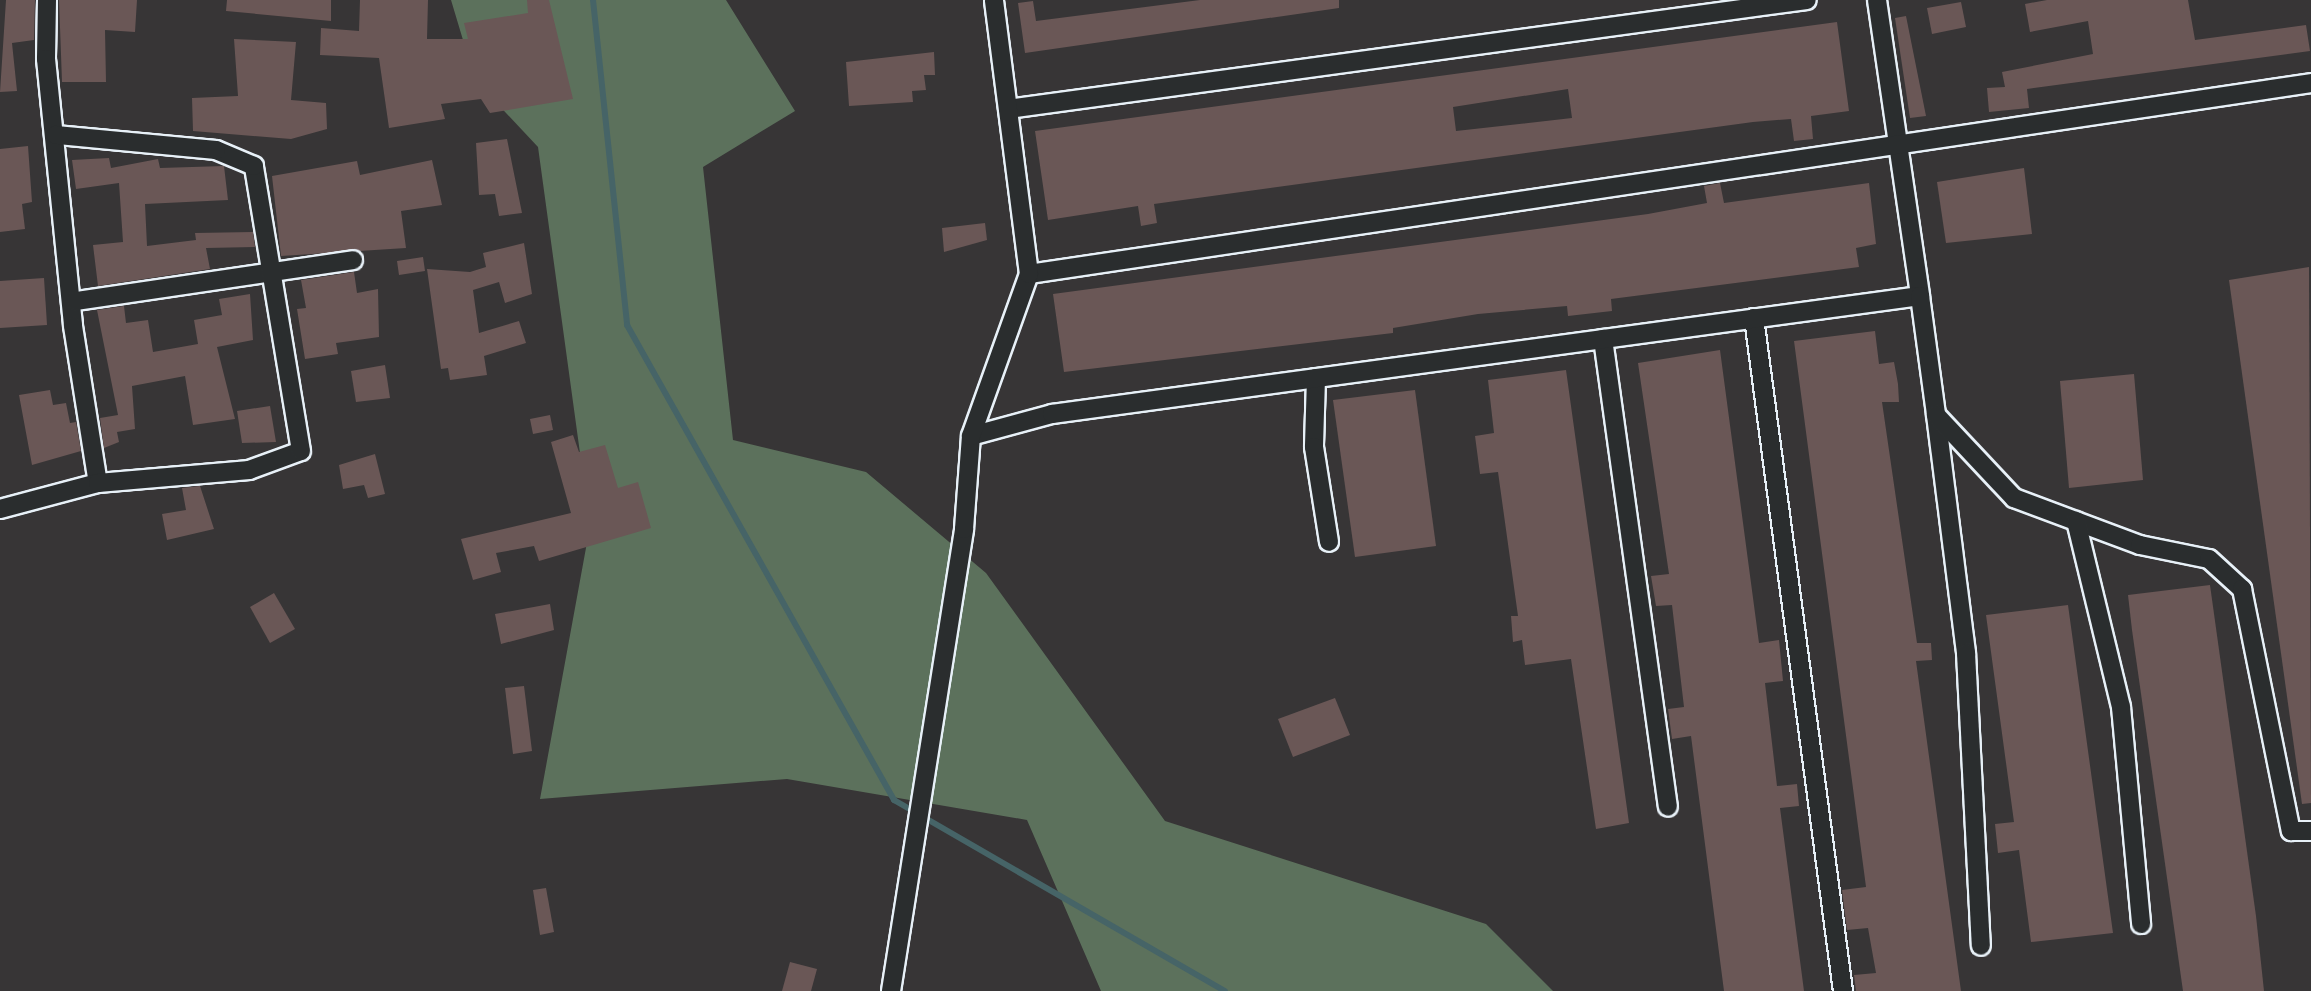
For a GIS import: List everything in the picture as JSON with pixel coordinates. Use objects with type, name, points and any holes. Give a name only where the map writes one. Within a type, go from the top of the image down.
[{"type":"street","points":[[47,0],[56,135],[76,301],[82,399],[98,483]]},
{"type":"street","points":[[891,991],[962,544],[971,436],[1029,274],[994,0]]},
{"type":"street","points":[[1008,109],[1807,0]]},
{"type":"street","points":[[1877,0],[1901,147],[1966,653],[1981,946]]},
{"type":"street","points":[[1029,274],[1901,147],[2311,83]]},
{"type":"street","points":[[0,509],[98,483],[249,470],[301,451],[275,268],[254,166],[216,150],[56,135]]},
{"type":"street","points":[[76,301],[275,268],[353,260]]},
{"type":"street","points":[[971,436],[1052,414],[1920,296]]},
{"type":"street","points":[[1754,318],[1843,991]]},
{"type":"street","points":[[1603,339],[1668,806]]},
{"type":"street","points":[[1316,378],[1314,447],[1329,542]]},
{"type":"street","points":[[1936,415],[2014,498],[2140,545],[2209,559],[2242,589],[2291,831],[2311,831]]},
{"type":"street","points":[[2076,521],[2121,707],[2141,924]]},
{"type":"green space","points":[[451,0],[726,0],[795,111],[703,167],[733,440],[866,472],[986,573],[1165,821],[1486,924],[1553,991],[1101,991],[1027,820],[787,779],[540,799],[590,526],[538,147],[475,80]]},
{"type":"building","points":[[6,0],[35,0],[34,40],[12,43],[17,91],[0,92]]},
{"type":"building","points":[[59,0],[137,0],[135,32],[105,30],[106,82],[62,82]]},
{"type":"building","points":[[227,0],[331,0],[331,21],[226,11]]},
{"type":"building","points":[[360,0],[428,0],[427,39],[468,39],[464,23],[528,13],[527,0],[549,0],[573,99],[490,113],[481,99],[441,104],[445,119],[389,128],[379,58],[320,55],[321,28],[359,31]]},
{"type":"building","points":[[1200,0],[1339,0],[1339,8],[1025,53],[1018,3],[1033,1],[1036,21]]},
{"type":"building","points":[[2047,0],[2188,0],[2195,40],[2306,25],[2310,51],[2027,89],[2029,108],[1989,112],[1987,88],[2005,87],[2002,72],[2093,54],[2088,21],[2030,32],[2025,4]]},
{"type":"building","points":[[1961,2],[1966,27],[1932,34],[1927,8]]},
{"type":"building","points":[[1906,16],[1926,116],[1910,118],[1895,18]]},
{"type":"building","points":[[1837,22],[1849,111],[1811,116],[1813,139],[1794,141],[1791,119],[1753,122],[1154,204],[1157,223],[1141,226],[1138,206],[1048,220],[1035,131]],"holes":[[[1568,89],[1572,118],[1456,131],[1453,107]]]},
{"type":"building","points":[[234,39],[296,42],[291,100],[326,103],[327,129],[291,139],[193,131],[192,98],[238,96]]},
{"type":"building","points":[[934,52],[935,75],[924,75],[926,90],[912,91],[913,102],[849,106],[846,62]]},
{"type":"building","points":[[507,139],[522,213],[499,216],[495,194],[479,195],[476,143]]},
{"type":"building","points":[[28,146],[32,202],[22,204],[25,229],[0,232],[0,149]]},
{"type":"building","points":[[109,158],[111,168],[158,159],[160,168],[224,166],[228,200],[145,204],[147,246],[196,240],[195,233],[253,232],[255,247],[206,248],[210,269],[98,286],[93,245],[123,242],[119,183],[76,189],[72,160]]},
{"type":"building","points":[[432,160],[442,205],[401,211],[406,248],[281,256],[272,176],[357,161],[360,175]]},
{"type":"building","points":[[2024,168],[2032,234],[1946,243],[1937,182]]},
{"type":"building","points":[[1720,183],[1724,203],[1869,183],[1876,244],[1856,248],[1859,267],[1611,299],[1612,311],[1568,316],[1567,306],[1478,314],[1393,328],[1393,333],[1064,372],[1053,294],[1648,214],[1707,203],[1704,186]]},
{"type":"building","points":[[985,223],[987,240],[944,252],[942,228]]},
{"type":"building","points":[[524,243],[532,294],[505,303],[499,282],[473,290],[479,333],[519,321],[526,343],[484,356],[487,375],[450,380],[448,368],[441,369],[427,269],[470,272],[486,267],[483,253]]},
{"type":"building","points":[[423,257],[425,271],[399,275],[397,261]]},
{"type":"building","points":[[2309,267],[2311,803],[2302,804],[2229,280]]},
{"type":"building","points":[[354,272],[357,293],[378,289],[379,337],[336,343],[338,354],[305,359],[297,309],[306,308],[301,280]]},
{"type":"building","points":[[44,278],[47,325],[0,328],[0,281]]},
{"type":"building","points":[[250,294],[253,340],[217,347],[235,419],[193,425],[185,376],[132,386],[135,429],[117,432],[119,442],[104,448],[100,418],[118,415],[97,310],[124,306],[126,323],[148,320],[153,352],[198,344],[194,320],[222,315],[219,299]]},
{"type":"building","points":[[1875,331],[1879,364],[1894,362],[1898,384],[1899,402],[1882,402],[1917,643],[1931,643],[1932,660],[1916,661],[1961,991],[1856,991],[1854,975],[1876,973],[1868,928],[1847,930],[1842,890],[1866,887],[1794,341]]},
{"type":"building","points":[[1720,350],[1759,643],[1779,640],[1783,681],[1765,683],[1777,786],[1797,784],[1799,806],[1780,808],[1804,991],[1724,991],[1691,736],[1672,739],[1668,709],[1684,707],[1672,605],[1656,606],[1651,576],[1669,574],[1638,363]]},
{"type":"building","points":[[385,365],[390,398],[356,402],[351,371]]},
{"type":"building","points":[[1566,370],[1629,823],[1596,829],[1571,659],[1525,665],[1522,640],[1513,642],[1511,616],[1518,616],[1498,472],[1480,474],[1475,436],[1494,433],[1488,380]]},
{"type":"building","points":[[2134,374],[2143,480],[2069,488],[2060,381]]},
{"type":"building","points":[[50,390],[53,405],[66,403],[70,423],[76,422],[81,451],[32,465],[19,395]]},
{"type":"building","points":[[1415,390],[1436,546],[1355,557],[1333,400]]},
{"type":"building","points":[[270,406],[276,442],[242,443],[237,411]]},
{"type":"building","points":[[550,415],[553,430],[533,434],[530,419]]},
{"type":"building","points":[[573,435],[579,452],[605,445],[618,488],[638,482],[651,528],[539,561],[534,546],[496,553],[501,572],[473,580],[461,539],[571,513],[551,442]]},
{"type":"building","points":[[375,454],[385,494],[368,498],[364,485],[343,489],[339,465]]},
{"type":"building","points":[[200,486],[214,529],[167,540],[162,514],[186,510],[182,488]]},
{"type":"building","points":[[2210,585],[2264,991],[2183,991],[2132,630],[2128,595]]},
{"type":"building","points":[[274,593],[295,629],[270,643],[250,607]]},
{"type":"building","points":[[550,604],[554,630],[501,644],[495,614]]},
{"type":"building","points":[[2068,605],[2113,933],[2031,942],[2019,850],[1998,853],[1995,824],[2014,822],[1986,615]]},
{"type":"building","points":[[524,686],[532,751],[513,754],[505,688]]},
{"type":"building","points":[[1335,698],[1350,735],[1293,757],[1278,719]]},
{"type":"building","points":[[546,888],[554,932],[540,935],[533,890]]},
{"type":"building","points":[[790,962],[817,969],[811,991],[782,991]]},
{"type":"waterway","points":[[593,0],[627,325],[894,800],[1225,991]]}]
